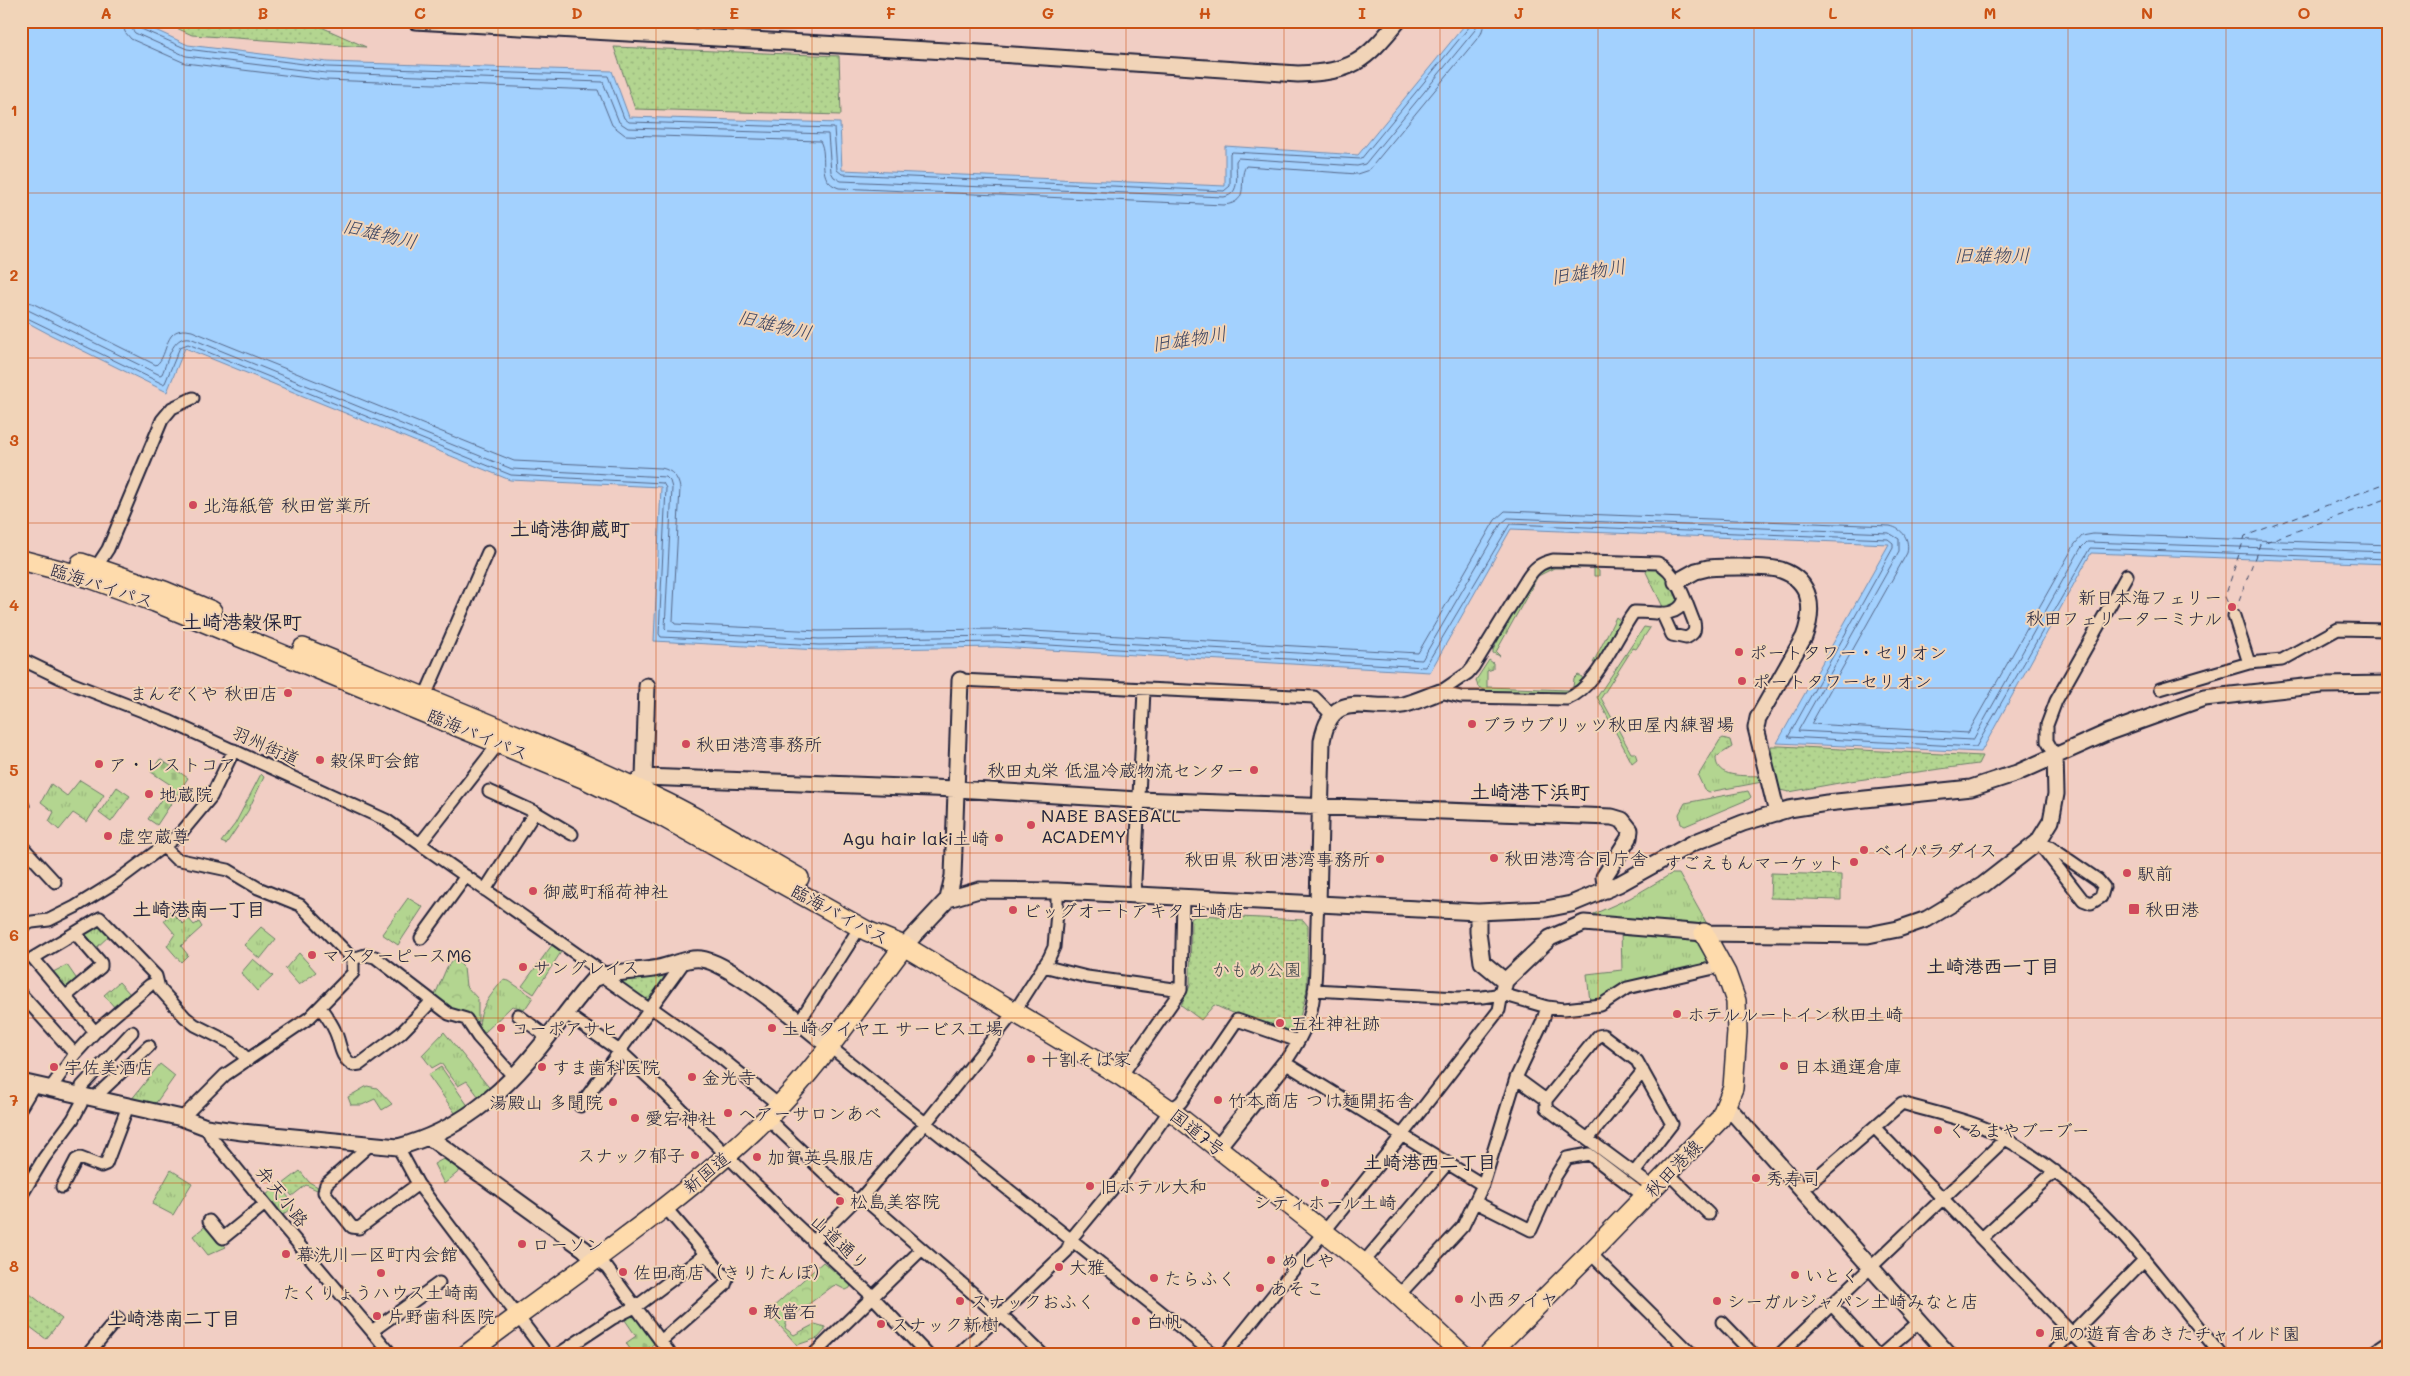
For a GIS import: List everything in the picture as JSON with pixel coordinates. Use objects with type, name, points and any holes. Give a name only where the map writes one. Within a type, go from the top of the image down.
[{"type":"main road","name":"臨海バイパス","points":[[21,548],[93,572],[164,591],[426,696],[598,770],[669,804],[873,920],[904,946]]},
{"type":"main road","name":"臨海バイパス","points":[[21,560],[93,572],[164,605],[499,743],[629,785],[860,927],[904,946]]},
{"type":"main road","name":"秋田港線","points":[[1488,1355],[1720,1119],[1732,1088],[1737,1032],[1736,1001],[1723,966],[1704,933]]},
{"type":"main road","name":"国道7号","points":[[904,946],[1121,1076],[1170,1110],[1364,1263],[1464,1355]]},
{"type":"main road","name":"新国道","points":[[470,1354],[518,1316],[596,1260],[728,1155],[773,1111],[829,1046],[904,946]]},
{"type":"street","points":[[415,21],[999,54],[1298,74],[1337,70],[1358,62],[1372,52],[1398,21]]},
{"type":"street","points":[[93,572],[108,549],[162,420],[172,408],[193,398]]},
{"type":"street","points":[[426,696],[488,552]]},
{"type":"street","points":[[1218,1147],[1285,1063],[1298,1041],[1309,1016],[1314,990],[1322,741],[1324,730],[1331,714],[1349,705],[1402,705],[1440,692],[1468,673],[1535,567],[1543,562],[1553,560],[1658,563],[1670,572],[1676,582],[1696,629],[1693,634],[1686,638],[1672,635],[1662,613]]},
{"type":"street","points":[[1676,582],[1696,571],[1708,568],[1780,570],[1800,582],[1806,592],[1812,614],[1804,638],[1758,718],[1756,728],[1777,813]]},
{"type":"street","points":[[1314,990],[1457,998],[1483,997],[1504,987],[1550,938],[1584,923],[1704,933],[1868,935],[1898,929],[1927,919],[1983,885],[2038,842],[2051,821],[2056,794],[2055,755],[2048,741],[2046,725],[2056,701],[2127,575]]},
{"type":"street","points":[[1440,692],[1461,697],[1568,699],[1576,696],[1588,685],[1634,612],[1662,613],[1677,611],[1684,601]]},
{"type":"street","points":[[2234,616],[2249,664]]},
{"type":"street","points":[[2160,689],[2249,664],[2282,660],[2338,629],[2389,630]]},
{"type":"street","name":"羽州街道","points":[[21,659],[74,685],[171,722],[386,820],[716,1054],[858,1199],[922,1249],[999,1316],[1008,1321],[1043,1355]]},
{"type":"street","points":[[904,946],[948,898],[953,876],[960,680],[1314,697],[1331,714]]},
{"type":"street","points":[[948,898],[979,890],[1057,891],[1478,912],[1546,909],[1570,904],[1606,890],[1693,843],[1743,823],[1777,813],[1827,803],[1971,788],[2017,773],[2109,732],[2204,698],[2322,685],[2389,684]]},
{"type":"street","points":[[648,686],[629,785],[956,789],[1138,800],[1612,817],[1622,820],[1630,830],[1629,838],[1604,877],[1606,890]]},
{"type":"street","points":[[1136,894],[1138,800],[1144,690]]},
{"type":"street","points":[[420,844],[499,743]]},
{"type":"street","points":[[21,926],[32,922],[49,920],[74,907],[117,881],[182,833],[211,797],[234,750]]},
{"type":"street","points":[[489,791],[535,812],[572,834]]},
{"type":"street","points":[[485,890],[535,812]]},
{"type":"street","points":[[2038,842],[2050,847],[2098,880],[2104,888],[2101,897],[2091,903],[2083,900],[2038,842]]},
{"type":"street","points":[[21,845],[55,882]]},
{"type":"street","points":[[163,846],[176,859],[228,870],[258,888],[300,904],[353,959],[354,973],[309,1018],[225,1075],[182,1118]]},
{"type":"street","points":[[421,938],[466,876]]},
{"type":"street","points":[[813,1242],[858,1199],[925,1124],[1015,1011],[1054,947],[1057,891]]},
{"type":"street","points":[[1121,1076],[1181,990],[1184,898]]},
{"type":"street","points":[[1478,912],[1478,932],[1482,962],[1504,987],[1546,1007],[1564,1009],[1601,1005],[1627,988],[1723,966]]},
{"type":"street","points":[[95,1032],[32,958],[76,934],[100,918],[156,976],[159,988],[185,1017],[230,1043],[248,1060]]},
{"type":"street","points":[[799,1022],[860,927]]},
{"type":"street","points":[[65,997],[100,967],[101,963],[76,934]]},
{"type":"street","points":[[353,959],[365,955],[375,957],[449,1014],[466,1019],[478,1038],[514,1077]]},
{"type":"street","points":[[21,1107],[28,1084],[182,1118],[206,1127],[398,1147],[429,1137],[459,1123],[488,1102],[514,1077],[594,979],[604,975],[657,969],[694,958],[715,962],[799,1022],[1215,1355]]},
{"type":"street","points":[[580,1106],[684,962]]},
{"type":"street","points":[[1043,966],[1087,977],[1181,990]]},
{"type":"street","points":[[50,1089],[75,1054],[95,1032],[150,985],[157,982]]},
{"type":"street","points":[[1225,1355],[1402,1135],[1498,1010],[1504,987]]},
{"type":"street","points":[[21,994],[75,1054]]},
{"type":"street","points":[[320,1006],[336,1032],[339,1048],[347,1062],[353,1065],[360,1064],[401,1033],[432,1001]]},
{"type":"street","points":[[1399,1295],[1463,1226],[1483,1185],[1516,1078],[1542,1023],[1546,1007]]},
{"type":"street","name":"山道通り","points":[[565,1013],[620,1052],[728,1155],[813,1242],[872,1296],[928,1355]]},
{"type":"street","points":[[518,1015],[547,1037]]},
{"type":"street","points":[[958,1355],[1067,1251],[1071,1239],[1123,1176],[1170,1110],[1181,1102],[1237,1020],[1298,1041]]},
{"type":"street","points":[[88,1096],[82,1086],[89,1075],[132,1032]]},
{"type":"street","points":[[1634,1173],[1672,1124],[1637,1061],[1603,1035],[1598,1036],[1546,1100],[1546,1108],[1634,1173],[1650,1192]]},
{"type":"street","points":[[21,1196],[81,1104],[88,1096],[149,1046]]},
{"type":"street","points":[[1285,1063],[1483,1185]]},
{"type":"street","points":[[1588,1139],[1643,1071]]},
{"type":"street","points":[[1516,1078],[1546,1100]]},
{"type":"street","points":[[1803,1189],[1875,1128],[1902,1102],[1988,1130],[2034,1156],[2096,1205],[2132,1244],[2221,1355]]},
{"type":"street","points":[[62,1187],[76,1160],[80,1158],[101,1166],[106,1164],[128,1106]]},
{"type":"street","points":[[1726,1106],[1803,1189],[1949,1355]]},
{"type":"street","name":"弁天小路","points":[[206,1127],[211,1137],[265,1204],[392,1355]]},
{"type":"street","points":[[1875,1128],[2093,1355]]},
{"type":"street","points":[[429,1137],[584,1249],[607,1268],[672,1355]]},
{"type":"street","points":[[1779,1355],[2004,1140]]},
{"type":"street","points":[[372,1144],[326,1184],[324,1192],[352,1226],[359,1228],[418,1184]]},
{"type":"street","points":[[398,1147],[418,1184],[547,1355]]},
{"type":"street","points":[[1475,1202],[1531,1230],[1555,1177],[1567,1158],[1590,1154],[1650,1192]]},
{"type":"street","points":[[1364,1263],[1447,1164]]},
{"type":"street","points":[[1982,1238],[2055,1171]]},
{"type":"street","points":[[1668,1173],[1709,1214]]},
{"type":"street","points":[[209,1221],[223,1238],[265,1204]]},
{"type":"street","points":[[661,1341],[725,1285],[727,1280],[664,1206]]},
{"type":"street","points":[[813,1355],[922,1249]]},
{"type":"street","points":[[1590,1253],[1693,1355]]},
{"type":"street","points":[[558,1355],[587,1333],[637,1306],[706,1254]]},
{"type":"street","points":[[2051,1355],[2144,1260]]},
{"type":"street","points":[[372,1331],[439,1283]]},
{"type":"street","points":[[1831,1304],[1876,1355]]},
{"type":"street","points":[[87,1355],[118,1318]]},
{"type":"street","points":[[1722,1322],[1754,1355]]},
{"type":"street","points":[[1881,1355],[1919,1322]]},
{"type":"street","points":[[2370,1355],[2389,1342]]},
{"type":"green space","points":[[161,21],[308,21],[366,47],[192,35]]},
{"type":"green space","points":[[614,47],[839,56],[841,115],[635,109]]},
{"type":"green space","points":[[1551,565],[1593,566],[1599,571],[1599,576],[1594,576],[1594,568],[1554,568],[1538,576],[1496,652],[1500,656],[1493,653],[1529,582],[1536,573]]},
{"type":"green space","points":[[1649,567],[1659,570],[1666,578],[1677,598],[1676,605],[1666,609],[1663,607],[1646,572]]},
{"type":"green space","points":[[1616,617],[1622,622],[1596,663],[1593,663]]},
{"type":"green space","points":[[1644,627],[1650,628],[1636,649],[1633,648],[1601,698],[1631,753],[1635,753],[1637,759],[1632,763],[1597,697]]},
{"type":"green space","points":[[1489,660],[1493,663],[1493,669],[1487,671],[1487,687],[1568,690],[1573,687],[1574,679],[1578,675],[1582,677],[1583,683],[1564,694],[1487,691],[1478,687],[1476,680]]},
{"type":"green space","points":[[1723,738],[1730,740],[1732,747],[1716,757],[1720,769],[1732,774],[1760,776],[1762,782],[1709,792],[1704,789],[1698,776]]},
{"type":"green space","points":[[1771,746],[1982,756],[1978,764],[1850,781],[1789,792],[1780,790],[1771,760]]},
{"type":"green space","points":[[160,759],[188,778],[157,825],[148,819],[171,785],[151,772]]},
{"type":"green space","points":[[261,774],[264,777],[248,811],[226,844],[221,842],[235,824]]},
{"type":"green space","points":[[80,780],[104,795],[87,822],[73,813],[59,830],[49,821],[54,812],[41,802],[51,784],[67,796]]},
{"type":"green space","points":[[117,787],[130,796],[111,822],[99,813]]},
{"type":"green space","points":[[1748,791],[1751,797],[1749,799],[1685,826],[1681,824],[1679,814],[1685,803]]},
{"type":"green space","points":[[1771,873],[1841,875],[1841,900],[1770,898]]},
{"type":"green space","points":[[1671,874],[1679,874],[1707,924],[1587,917],[1630,898]]},
{"type":"green space","points":[[408,898],[423,907],[398,945],[382,934]]},
{"type":"green space","points":[[170,911],[183,924],[189,919],[194,925],[199,922],[202,927],[181,946],[188,955],[181,962],[167,946],[175,934],[164,921]]},
{"type":"green space","name":"かもめ公園","points":[[1197,915],[1303,920],[1308,926],[1307,990],[1295,1036],[1257,1024],[1214,1005],[1201,1020],[1181,1005],[1190,986],[1191,919]]},
{"type":"green space","points":[[100,924],[110,935],[95,949],[81,935]]},
{"type":"green space","points":[[261,927],[276,939],[260,959],[244,945]]},
{"type":"green space","points":[[1621,931],[1694,936],[1709,954],[1706,963],[1699,968],[1590,1002],[1587,974],[1622,970]]},
{"type":"green space","points":[[552,945],[561,952],[534,994],[522,986]]},
{"type":"green space","points":[[299,953],[316,972],[299,985],[285,969]]},
{"type":"green space","points":[[253,959],[273,976],[257,991],[241,973]]},
{"type":"green space","points":[[456,960],[464,968],[466,986],[478,999],[478,1022],[448,1010],[435,995],[447,967],[452,961]]},
{"type":"green space","points":[[67,965],[78,981],[65,992],[51,973]]},
{"type":"green space","points":[[661,976],[665,978],[665,984],[650,1006],[619,985],[620,980]]},
{"type":"green space","points":[[503,980],[509,981],[533,997],[525,1009],[512,1006],[482,1035],[479,1029],[479,1022],[483,1008]]},
{"type":"green space","points":[[119,982],[131,995],[115,1008],[104,995]]},
{"type":"green space","points":[[444,1032],[492,1091],[481,1100],[467,1081],[458,1086],[441,1063],[432,1068],[422,1055]]},
{"type":"green space","points":[[160,1064],[175,1076],[153,1107],[131,1100]]},
{"type":"green space","points":[[441,1067],[471,1110],[458,1117],[428,1075]]},
{"type":"green space","points":[[367,1086],[377,1088],[392,1104],[382,1110],[375,1099],[362,1105],[351,1105],[348,1097]]},
{"type":"green space","points":[[447,1157],[462,1169],[444,1184],[434,1164]]},
{"type":"green space","points":[[171,1170],[192,1183],[173,1215],[152,1204]]},
{"type":"green space","points":[[300,1171],[309,1182],[318,1187],[317,1190],[306,1185],[292,1196],[283,1184]]},
{"type":"green space","points":[[279,1185],[295,1206],[282,1216],[266,1195]]},
{"type":"green space","points":[[208,1224],[226,1247],[208,1255],[193,1236]]},
{"type":"green space","points":[[823,1262],[851,1285],[846,1290],[836,1285],[833,1286],[787,1320],[785,1328],[794,1335],[815,1324],[825,1327],[825,1330],[818,1338],[797,1345],[772,1317],[771,1309]]},
{"type":"green space","points":[[21,1287],[62,1319],[46,1339],[21,1320]]},
{"type":"green space","points":[[634,1314],[655,1343],[639,1355],[634,1355],[626,1343],[636,1336],[625,1320]]},
{"type":"water","name":"旧雄物川","points":[[21,21],[136,21],[188,45],[327,62],[612,71],[629,117],[840,123],[842,170],[1225,186],[1225,146],[1358,155],[1468,21],[2389,21],[2389,564],[2091,553],[1981,752],[1777,743],[1889,544],[1511,529],[1430,672],[997,647],[819,650],[654,641],[661,487],[510,480],[185,348],[167,392],[21,319]]},
{"type":"ferry route","points":[[2232,612],[2225,597],[2245,536],[2389,482]]},
{"type":"ferry route","points":[[2235,611],[2260,544],[2389,498]]},
{"type":"place","name":"北海紙管 秋田営業所","points":[[193,505]]},
{"type":"place","name":"新日本海フェリー 秋田フェリーターミナル","points":[[2232,607]]},
{"type":"place","name":"ポートタワー・セリオン","points":[[1739,652]]},
{"type":"place","name":"ポートタワーセリオン","points":[[1742,681]]},
{"type":"place","name":"まんぞくや 秋田店","points":[[288,693]]},
{"type":"place","name":"ブラウブリッツ秋田屋内練習場","points":[[1472,724]]},
{"type":"place","name":"秋田港湾事務所","points":[[686,744]]},
{"type":"place","name":"穀保町会館","points":[[320,760]]},
{"type":"place","name":"ア・レストコア","points":[[99,764]]},
{"type":"place","name":"秋田丸栄 低温冷蔵物流センター","points":[[1254,770]]},
{"type":"place","name":"地蔵院","points":[[149,794]]},
{"type":"place","name":"NABE BASEBALL ACADEMY","points":[[1031,825]]},
{"type":"place","name":"虚空蔵尊","points":[[108,836]]},
{"type":"place","name":"Agu hair laki土崎","points":[[999,838]]},
{"type":"place","name":"ベイパラダイス","points":[[1864,850]]},
{"type":"place","name":"秋田港湾合同庁舎","points":[[1494,858]]},
{"type":"place","name":"秋田県 秋田港湾事務所","points":[[1380,859]]},
{"type":"place","name":"すごえもんマーケット","points":[[1854,862]]},
{"type":"place","name":"駅前","points":[[2127,873]]},
{"type":"place","name":"御蔵町稲荷神社","points":[[533,891]]},
{"type":"place","name":"秋田港","points":[[2134,909]]},
{"type":"place","name":"ビッグオートアキタ 土崎店","points":[[1013,910]]},
{"type":"place","name":"マスターピースM6","points":[[312,955]]},
{"type":"place","name":"サングレイス","points":[[523,967]]},
{"type":"place","name":"ホテルルートイン秋田土崎","points":[[1677,1014]]},
{"type":"place","name":"五社神社跡","points":[[1280,1023]]},
{"type":"place","name":"コーポアサヒ","points":[[501,1028]]},
{"type":"place","name":"土崎タイヤ工 サービス工場","points":[[772,1028]]},
{"type":"place","name":"十割そば家","points":[[1031,1059]]},
{"type":"place","name":"日本通運倉庫","points":[[1784,1066]]},
{"type":"place","name":"宇佐美酒店","points":[[54,1067]]},
{"type":"place","name":"すま歯科医院","points":[[542,1067]]},
{"type":"place","name":"金光寺","points":[[692,1077]]},
{"type":"place","name":"竹本商店 つけ麺開拓舎","points":[[1218,1100]]},
{"type":"place","name":"湯殿山 多聞院","points":[[613,1102]]},
{"type":"place","name":"ヘアーサロンあべ","points":[[728,1113]]},
{"type":"place","name":"愛宕神社","points":[[635,1118]]},
{"type":"place","name":"くるまやブーブー","points":[[1938,1130]]},
{"type":"place","name":"スナック郁子","points":[[695,1155]]},
{"type":"place","name":"加賀英呉服店","points":[[757,1157]]},
{"type":"place","name":"秀寿司","points":[[1756,1178]]},
{"type":"place","name":"シティホール土崎","points":[[1325,1183]]},
{"type":"place","name":"旧ホテル大和","points":[[1090,1186]]},
{"type":"place","name":"松島美容院","points":[[840,1201]]},
{"type":"place","name":"ローソン","points":[[522,1244]]},
{"type":"place","name":"幕洗川一区町内会館","points":[[286,1254]]},
{"type":"place","name":"めしや","points":[[1271,1260]]},
{"type":"place","name":"大雅","points":[[1059,1267]]},
{"type":"place","name":"佐田商店（きりたんぽ）","points":[[623,1272]]},
{"type":"place","name":"たくりょうハウス土崎南","points":[[381,1273]]},
{"type":"place","name":"いとく","points":[[1795,1275]]},
{"type":"place","name":"たらふく","points":[[1154,1278]]},
{"type":"place","name":"あそこ","points":[[1260,1288]]},
{"type":"place","name":"小西タイヤ","points":[[1459,1299]]},
{"type":"place","name":"スナックおふく","points":[[960,1301]]},
{"type":"place","name":"シーガルジャパン土崎みなと店","points":[[1717,1301]]},
{"type":"place","name":"敢當石","points":[[753,1311]]},
{"type":"place","name":"片野歯科医院","points":[[377,1316]]},
{"type":"place","name":"白帆","points":[[1136,1321]]},
{"type":"place","name":"スナック新樹","points":[[881,1324]]},
{"type":"place","name":"風の遊育舎あきたチャイルド園","points":[[2040,1333]]},
{"type":"district","name":"土崎港御蔵町","points":[[570,528]]},
{"type":"district","name":"土崎港穀保町","points":[[242,621]]},
{"type":"district","name":"土崎港下浜町","points":[[1530,791]]},
{"type":"district","name":"土崎港南一丁目","points":[[199,908]]},
{"type":"district","name":"土崎港西一丁目","points":[[1993,965]]},
{"type":"district","name":"土崎港西二丁目","points":[[1430,1161]]},
{"type":"district","name":"土崎港南二丁目","points":[[174,1317]]}]
